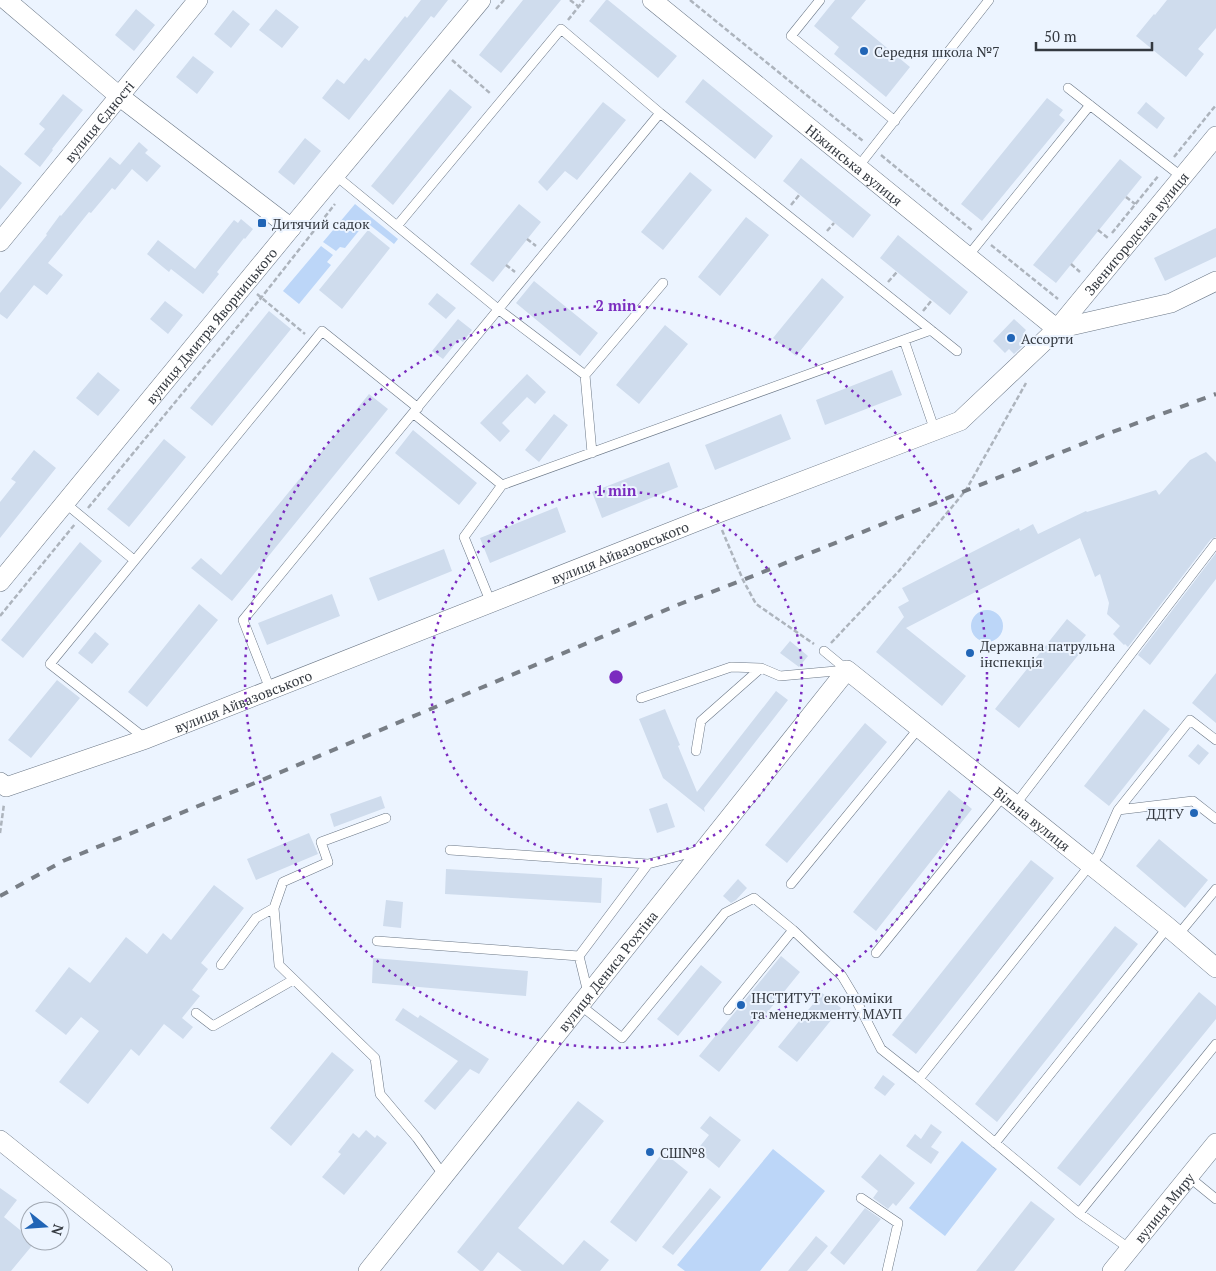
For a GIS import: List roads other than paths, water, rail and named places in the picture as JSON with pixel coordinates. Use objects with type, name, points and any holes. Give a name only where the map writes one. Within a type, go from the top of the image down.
[{"type":"street","points":[[6,0],[119,96],[291,228]]},
{"type":"street","name":"вулиця Єдності","points":[[0,242],[198,0]]},
{"type":"street","name":"Ніжинська вулиця","points":[[652,0],[1050,323]]},
{"type":"street","name":"вулиця Дмитра Яворницького","points":[[0,582],[291,228],[342,181],[440,49],[486,8]]},
{"type":"street","name":"Звенигородська вулиця","points":[[1050,323],[1182,177],[1216,136]]},
{"type":"street","points":[[1050,323],[1171,303],[1216,281]]},
{"type":"street","name":"вулиця Айвазовського","points":[[3,784],[146,739],[716,514],[960,421],[1050,323]]},
{"type":"street","name":"Вільна вулиця","points":[[847,670],[1173,931],[1216,968]]},
{"type":"street","name":"вулиця Дениса Рохтіна","points":[[368,1271],[847,670]]},
{"type":"street","points":[[0,1140],[162,1271]]},
{"type":"street","name":"вулиця Миру","points":[[1112,1271],[1216,1143]]},
{"type":"lane","points":[[820,0],[791,36],[895,121]]},
{"type":"lane","points":[[858,167],[989,0]]},
{"type":"lane","points":[[397,226],[561,29],[660,113],[957,351]]},
{"type":"lane","points":[[1068,88],[1182,177]]},
{"type":"lane","points":[[968,256],[1090,105]]},
{"type":"lane","points":[[270,689],[243,620],[660,113]]},
{"type":"lane","points":[[342,181],[498,309],[586,375]]},
{"type":"lane","points":[[592,453],[586,375],[663,283]]},
{"type":"lane","points":[[491,603],[464,537],[502,486],[931,330]]},
{"type":"lane","points":[[146,739],[50,664],[322,331],[502,486]]},
{"type":"lane","points":[[904,340],[935,431]]},
{"type":"lane","points":[[65,503],[134,560]]},
{"type":"lane","points":[[876,953],[1010,800],[1216,542]]},
{"type":"lane","points":[[824,651],[847,670]]},
{"type":"lane","points":[[641,698],[731,667],[761,668],[780,676],[847,670]]},
{"type":"lane","points":[[696,751],[701,721],[761,668]]},
{"type":"lane","points":[[918,1078],[1098,855],[1118,810],[1190,720],[1216,740]]},
{"type":"lane","points":[[791,884],[919,728]]},
{"type":"lane","points":[[1118,810],[1193,801],[1216,820]]},
{"type":"lane","points":[[386,818],[321,842],[328,862],[282,882],[274,908],[279,965],[375,1058],[380,1094],[444,1176]]},
{"type":"lane","points":[[450,850],[648,864],[704,850]]},
{"type":"lane","points":[[648,864],[579,956],[584,1000],[622,1038],[725,913],[754,898],[793,930],[842,976],[881,1049],[1079,1213],[1130,1249]]},
{"type":"lane","points":[[996,1144],[1173,931],[1216,889]]},
{"type":"lane","points":[[221,965],[256,918],[274,908]]},
{"type":"lane","points":[[728,1010],[793,930]]},
{"type":"lane","points":[[377,941],[579,956]]},
{"type":"lane","points":[[196,1014],[213,1026],[293,980]]},
{"type":"lane","points":[[1079,1213],[1216,1044]]},
{"type":"lane","points":[[1189,1176],[1216,1199]]},
{"type":"lane","points":[[861,1198],[898,1223],[887,1271]]},
{"type":"railway","points":[[0,896],[63,861],[262,780],[680,604],[1107,434],[1216,394]]},
{"type":"place","name":"Середня школа №7","points":[[864,51]]},
{"type":"place","name":"Дитячий садок","points":[[262,223]]},
{"type":"place","name":"Ассорти","points":[[1011,338]]},
{"type":"place","name":"Державна патрульна інспекція","points":[[970,653]]},
{"type":"place","name":"ДДТУ","points":[[1194,813]]},
{"type":"place","name":"ІНСТИТУТ економіки та менеджменту МАУП","points":[[741,1005]]},
{"type":"place","name":"СШ№8","points":[[650,1152]]}]
